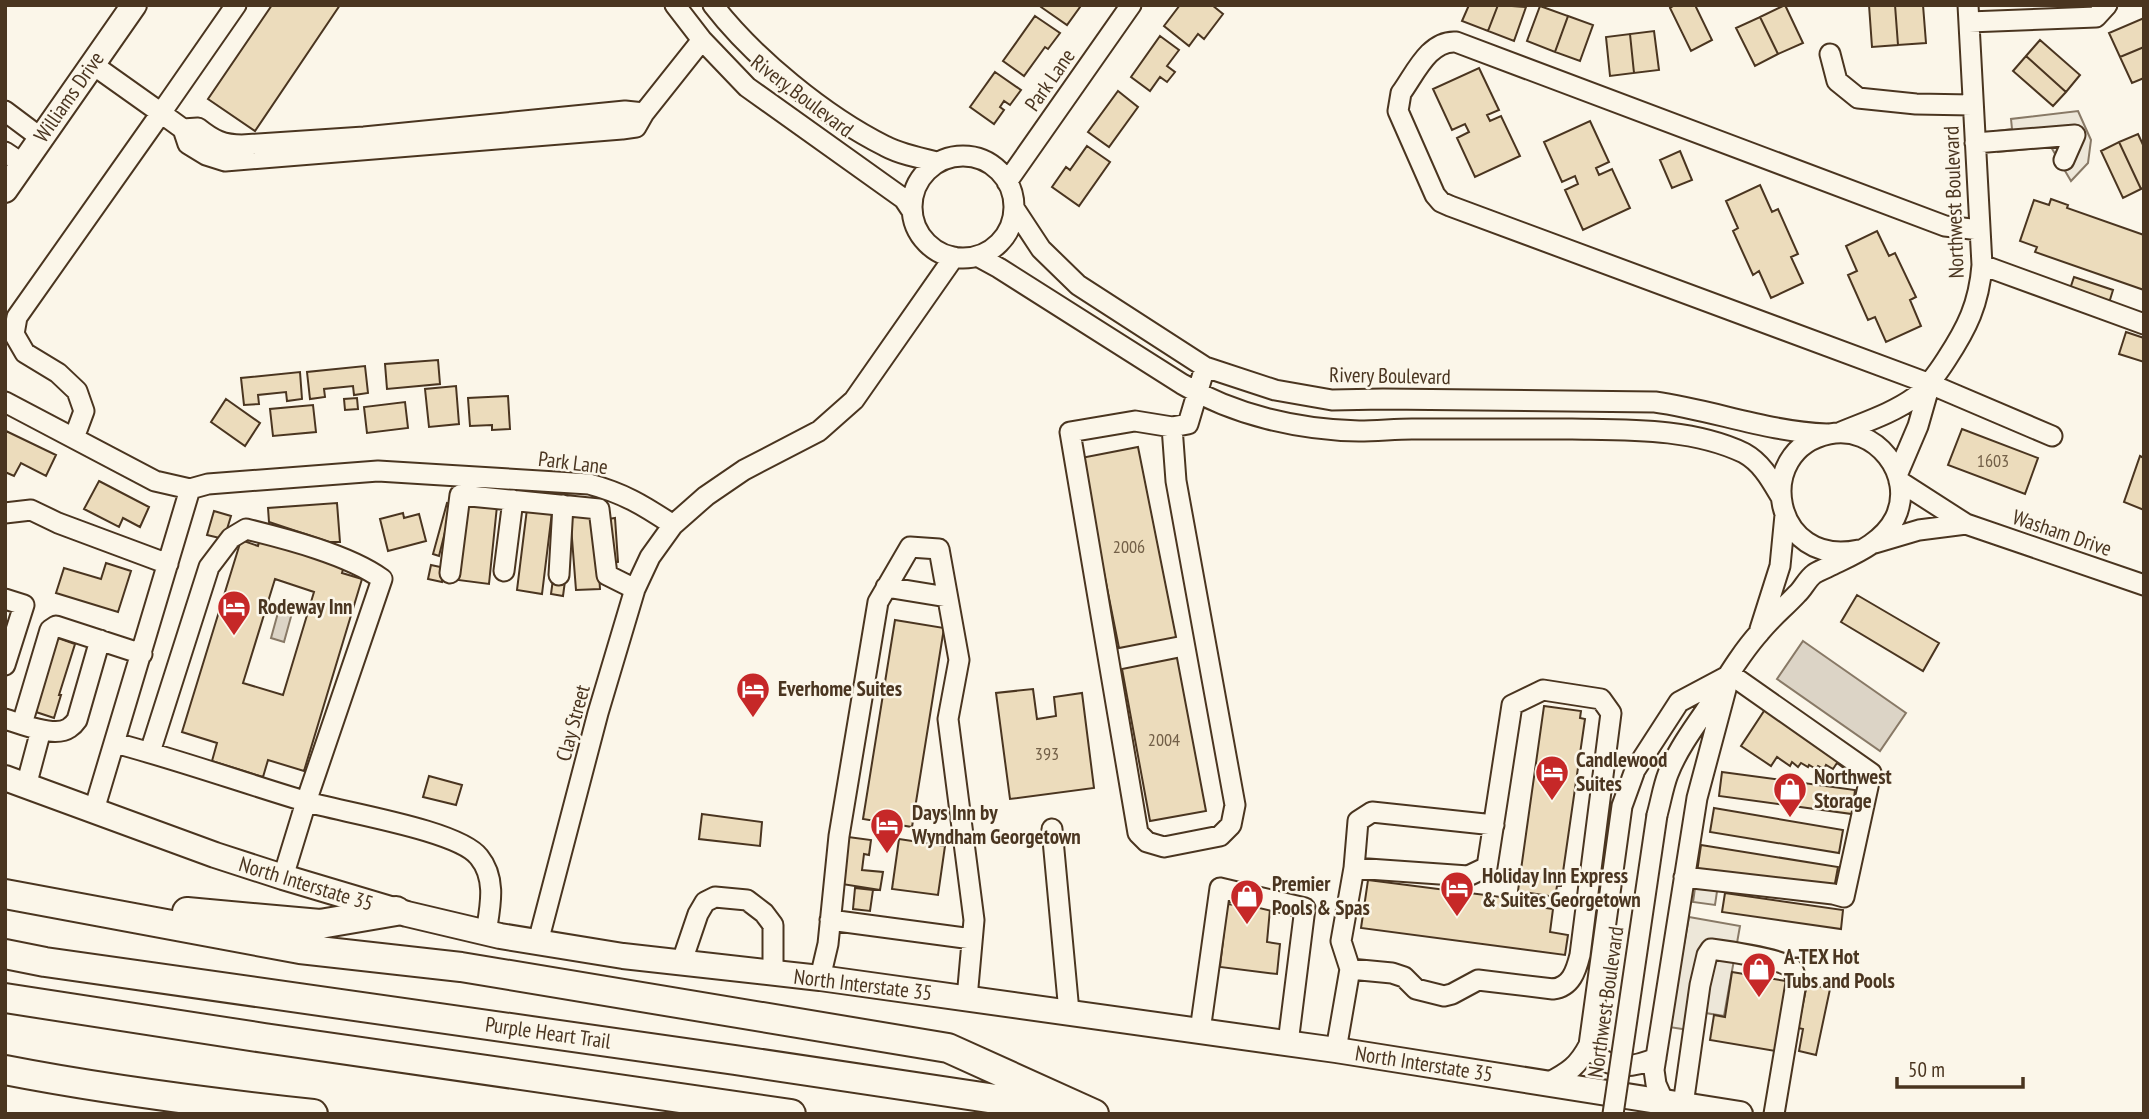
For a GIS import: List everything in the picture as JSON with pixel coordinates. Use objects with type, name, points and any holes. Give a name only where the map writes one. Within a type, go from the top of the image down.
[{"type":"highway","points":[[5,882],[169,910],[320,924],[396,911]]},
{"type":"highway","points":[[5,894],[300,949],[461,967],[948,1048],[1093,1114]]},
{"type":"highway","name":"Purple Heart Trail","points":[[5,954],[1093,1114]]},
{"type":"highway","points":[[5,998],[791,1114]]},
{"type":"highway","points":[[5,1070],[227,1104],[313,1114]]},
{"type":"main road","name":"Williams Drive","points":[[6,186],[14,158],[41,138],[134,5]]},
{"type":"main road","name":"North Interstate 35","points":[[16,782],[283,877],[396,911],[486,933],[681,964],[820,978],[1288,1043],[1740,1114]]},
{"type":"street","points":[[74,438],[84,411],[77,391],[58,373],[25,353],[14,334],[17,317],[236,5]]},
{"type":"street","name":"Rivery Boulevard","points":[[675,5],[702,40],[747,87],[904,198],[912,211]]},
{"type":"street","name":"Rivery Boulevard","points":[[713,5],[782,76],[842,121],[887,147],[937,162]]},
{"type":"street","name":"Park Lane","points":[[1007,182],[1131,5]]},
{"type":"street","points":[[1968,14],[2096,17],[2107,5]]},
{"type":"street","name":"Northwest Boulevard","points":[[1834,433],[1895,409],[1930,384],[1964,333],[1976,305],[1982,265],[1968,14]]},
{"type":"street","points":[[92,64],[183,129],[188,144],[206,155],[225,161],[262,152],[508,131],[636,127],[702,40]]},
{"type":"street","points":[[1980,230],[1945,226],[1456,42],[1447,41],[1433,48],[1401,93],[1398,102],[1398,111],[1441,202],[1930,384],[2052,436]]},
{"type":"street","points":[[1830,54],[1837,81],[1858,99],[1972,105]]},
{"type":"street","points":[[5,111],[41,138]]},
{"type":"street","points":[[1975,143],[2075,135],[2064,160]]},
{"type":"street","points":[[960,156],[974,157],[994,167],[1007,182],[1014,208],[1007,233],[990,250],[977,256],[954,257],[938,251],[922,237],[915,225],[912,200],[919,181],[937,162],[960,156]]},
{"type":"street","name":"Rivery Boulevard","points":[[1014,208],[1041,249],[1078,285],[1205,367],[1275,390],[1332,400],[1655,402],[1688,407],[1783,430],[1834,433]]},
{"type":"street","points":[[977,256],[1198,394],[1280,422],[1358,431],[1594,429],[1648,430],[1685,435],[1745,454],[1760,465],[1770,478],[1783,506],[1795,531],[1809,544],[1827,551],[1846,553],[1866,547],[1886,532],[1896,517],[1900,499],[1899,477],[1888,456],[1875,443],[1858,435],[1834,433],[1811,440],[1798,450],[1788,464],[1782,480],[1783,506]]},
{"type":"street","points":[[673,525],[706,496],[744,470],[819,431],[854,400],[954,257]]},
{"type":"street","points":[[1982,265],[2144,324]]},
{"type":"street","points":[[1172,426],[1176,481],[1235,805],[1231,825],[1220,836],[1164,847],[1147,842],[1138,833],[1070,432],[1135,421],[1172,426],[1188,424],[1205,367]]},
{"type":"street","name":"Northwest Boulevard","points":[[1899,477],[1919,426],[1930,384]]},
{"type":"street","points":[[1400,399],[1401,429]]},
{"type":"street","points":[[1593,400],[1594,429]]},
{"type":"street","name":"Park Lane","points":[[5,402],[155,481],[190,489],[208,484],[378,471],[589,484],[616,491],[673,525]]},
{"type":"street","name":"Washam Drive","points":[[1899,477],[1966,524],[2144,584]]},
{"type":"street","points":[[94,810],[190,489]]},
{"type":"street","points":[[450,573],[460,495],[599,509],[607,575],[635,589]]},
{"type":"street","points":[[505,571],[513,500]]},
{"type":"street","points":[[559,575],[563,505]]},
{"type":"street","name":"Northwest Boulevard","points":[[1759,632],[1780,566],[1783,506]]},
{"type":"street","points":[[5,513],[31,510],[58,523],[168,564]]},
{"type":"street","name":"Washam Drive","points":[[1866,547],[1919,530],[1966,524]]},
{"type":"street","name":"Clay Street","points":[[538,942],[598,713],[635,589],[650,556],[673,525]]},
{"type":"street","points":[[150,752],[209,567],[231,538],[246,529],[286,539],[368,568],[382,579],[283,877]]},
{"type":"street","points":[[820,978],[828,944],[839,836],[878,602],[910,547],[939,549],[959,660],[948,719],[974,920],[967,998]]},
{"type":"street","name":"Northwest Boulevard","points":[[1613,1114],[1657,815],[1668,774],[1687,738],[1759,632],[1802,590],[1813,575],[1866,547]]},
{"type":"street","points":[[886,587],[947,597]]},
{"type":"street","points":[[5,599],[24,605],[5,665]]},
{"type":"street","points":[[100,640],[77,720],[68,730],[41,730],[14,721],[50,630],[56,626],[100,640],[142,654]]},
{"type":"street","points":[[1548,1083],[1566,1074],[1580,1062],[1589,1045],[1622,806],[1635,770],[1679,702],[1730,674]]},
{"type":"street","points":[[1673,1103],[1656,1084],[1654,1070],[1697,798],[1730,674]]},
{"type":"street","points":[[1684,877],[1844,897],[1871,773],[1730,674]]},
{"type":"street","points":[[1350,969],[1404,976],[1416,989],[1444,996],[1478,980],[1561,988],[1575,975],[1580,956],[1611,713],[1601,699],[1543,690],[1512,705],[1487,867],[1468,877],[1354,867]]},
{"type":"street","points":[[16,782],[41,730]]},
{"type":"street","points":[[116,743],[306,802],[409,826],[464,844],[478,855],[488,871],[492,898],[486,933]]},
{"type":"street","points":[[1336,1050],[1350,969],[1341,942],[1354,867],[1358,821],[1372,812],[1494,825]]},
{"type":"street","points":[[1052,829],[1069,1012]]},
{"type":"street","points":[[1594,850],[1616,852]]},
{"type":"street","points":[[1200,1031],[1220,888],[1305,908],[1288,1043]]},
{"type":"street","points":[[681,964],[698,914],[705,902],[715,897],[747,900],[774,925],[773,974]]},
{"type":"street","points":[[831,920],[972,939]]},
{"type":"street","points":[[1673,1103],[1707,955],[1711,948],[1788,965],[1795,972],[1796,983],[1774,1114]]},
{"type":"street","points":[[1589,1045],[1596,1058],[1613,1064],[1637,1066],[1656,1058]]},
{"type":"shaded area","points":[[2078,111],[2091,140],[2088,163],[2071,181],[2051,147],[1998,152],[1996,131],[2012,129],[2011,119]]},
{"type":"shaded area","points":[[279,609],[292,613],[284,642],[271,638]]},
{"type":"shaded area","points":[[1803,641],[1906,713],[1880,751],[1777,679]]},
{"type":"shaded area","points":[[1697,874],[1719,878],[1715,905],[1693,902]]},
{"type":"shaded area","points":[[1689,917],[1740,926],[1724,1016],[1693,1011],[1689,1030],[1669,1027]]},
{"type":"building","points":[[272,5],[340,5],[255,131],[208,99]]},
{"type":"building","points":[[1180,5],[1212,5],[1223,14],[1204,39],[1198,34],[1189,46],[1164,26]]},
{"type":"building","points":[[1469,5],[1498,5],[1488,31],[1462,21]]},
{"type":"building","points":[[1498,5],[1526,7],[1514,41],[1488,31]]},
{"type":"building","points":[[1675,5],[1695,5],[1712,40],[1691,51],[1670,8]]},
{"type":"building","points":[[1785,5],[1803,43],[1778,54],[1760,17]]},
{"type":"building","points":[[1869,5],[1895,5],[1898,45],[1872,47]]},
{"type":"building","points":[[1895,5],[1923,5],[1926,43],[1898,45]]},
{"type":"building","points":[[1540,6],[1568,16],[1555,52],[1527,41]]},
{"type":"building","points":[[1041,7],[1080,7],[1067,25]]},
{"type":"building","points":[[1035,16],[1060,33],[1048,49],[1045,47],[1024,76],[1003,61]]},
{"type":"building","points":[[1568,16],[1593,25],[1580,61],[1555,52]]},
{"type":"building","points":[[1760,17],[1778,54],[1755,66],[1736,28]]},
{"type":"building","points":[[2144,18],[2144,47],[2120,57],[2109,33]]},
{"type":"building","points":[[1654,31],[1659,70],[1634,73],[1630,34]]},
{"type":"building","points":[[1630,34],[1634,73],[1610,76],[1606,37]]},
{"type":"building","points":[[1160,36],[1179,50],[1167,66],[1175,72],[1167,82],[1160,77],[1150,91],[1131,77]]},
{"type":"building","points":[[2040,40],[2080,75],[2066,92],[2026,56]]},
{"type":"building","points":[[2144,47],[2144,78],[2132,83],[2120,57]]},
{"type":"building","points":[[2026,56],[2066,92],[2053,106],[2013,71]]},
{"type":"building","points":[[1479,68],[1499,110],[1487,115],[1490,121],[1501,116],[1520,156],[1475,177],[1457,138],[1469,132],[1465,124],[1452,130],[1433,89]]},
{"type":"building","points":[[995,72],[1021,90],[1010,105],[1004,101],[1000,107],[1004,110],[994,124],[970,107]]},
{"type":"building","points":[[1118,91],[1138,107],[1109,147],[1088,132]]},
{"type":"building","points":[[1590,121],[1609,162],[1596,168],[1599,175],[1612,169],[1630,208],[1583,230],[1565,190],[1578,184],[1575,176],[1562,182],[1544,142]]},
{"type":"building","points":[[2138,134],[2144,147],[2144,188],[2141,189],[2119,142]]},
{"type":"building","points":[[2119,142],[2141,189],[2123,198],[2101,151]]},
{"type":"building","points":[[1087,146],[1110,162],[1079,206],[1052,187],[1066,167],[1070,170]]},
{"type":"building","points":[[1680,151],[1692,180],[1672,188],[1660,160]]},
{"type":"building","points":[[1760,185],[1772,212],[1778,209],[1798,254],[1791,257],[1803,283],[1771,298],[1759,271],[1753,275],[1733,231],[1738,228],[1726,201]]},
{"type":"building","points":[[2051,199],[2068,205],[2067,208],[2144,235],[2144,290],[2035,252],[2037,247],[2020,241],[2034,200],[2049,205]]},
{"type":"building","points":[[1877,231],[1889,256],[1895,253],[1916,297],[1910,300],[1921,326],[1886,342],[1875,317],[1868,320],[1848,275],[1857,271],[1846,246]]},
{"type":"building","points":[[2074,277],[2113,290],[2109,303],[2070,289]]},
{"type":"building","points":[[2126,332],[2144,338],[2144,362],[2119,354]]},
{"type":"building","points":[[438,360],[440,384],[387,389],[385,364]]},
{"type":"building","points":[[365,366],[368,393],[354,395],[353,386],[324,389],[325,397],[310,399],[307,372]]},
{"type":"building","points":[[300,372],[302,399],[287,401],[286,392],[258,395],[259,404],[244,405],[241,378]]},
{"type":"building","points":[[456,386],[459,424],[429,427],[425,389]]},
{"type":"building","points":[[508,396],[510,429],[492,430],[492,425],[470,426],[468,398]]},
{"type":"building","points":[[357,398],[358,409],[345,410],[344,399]]},
{"type":"building","points":[[226,399],[260,423],[245,446],[211,422]]},
{"type":"building","points":[[405,402],[408,428],[367,433],[364,407]]},
{"type":"building","points":[[313,405],[316,432],[273,436],[270,409]]},
{"type":"building","points":[[1962,429],[2038,458],[2025,494],[1948,465]]},
{"type":"building","points":[[6,431],[56,455],[46,476],[21,463],[14,476],[5,472]]},
{"type":"building","points":[[1138,447],[1176,637],[1119,648],[1081,458]]},
{"type":"building","points":[[2140,456],[2144,458],[2144,510],[2124,502]]},
{"type":"building","points":[[99,481],[149,507],[140,527],[123,518],[119,527],[84,509]]},
{"type":"building","points":[[467,502],[497,506],[489,584],[458,580]]},
{"type":"building","points":[[337,503],[340,542],[329,542],[269,522],[268,508]]},
{"type":"building","points":[[447,503],[452,504],[439,556],[433,554]]},
{"type":"building","points":[[527,509],[552,512],[542,594],[517,590]]},
{"type":"building","points":[[214,511],[231,516],[224,539],[207,535]]},
{"type":"building","points":[[595,511],[600,589],[576,590],[570,513]]},
{"type":"building","points":[[403,513],[404,518],[419,514],[426,541],[388,551],[380,519]]},
{"type":"building","points":[[615,518],[618,562],[611,563],[608,519]]},
{"type":"building","name":"Rodeway Inn","points":[[260,539],[344,566],[342,573],[362,579],[304,771],[268,760],[263,777],[212,761],[217,743],[182,732],[241,540],[258,546]],"holes":[[[275,579],[314,592],[283,695],[243,683]]]},
{"type":"building","points":[[106,563],[131,571],[118,612],[56,593],[64,568],[101,579]]},
{"type":"building","points":[[431,565],[445,568],[442,582],[428,579]]},
{"type":"building","points":[[553,579],[565,581],[563,596],[551,594]]},
{"type":"building","points":[[1857,595],[1939,643],[1923,671],[1841,622]]},
{"type":"building","points":[[895,620],[944,628],[912,827],[863,819]]},
{"type":"building","points":[[58,638],[75,644],[54,718],[33,711]]},
{"type":"building","points":[[1177,658],[1206,811],[1150,821],[1122,669]]},
{"type":"building","points":[[1033,689],[1037,719],[1056,716],[1054,697],[1082,693],[1094,788],[1010,799],[996,693]]},
{"type":"building","name":"Candlewood Suites","points":[[1544,706],[1581,711],[1580,718],[1585,719],[1561,886],[1557,886],[1555,897],[1518,891]]},
{"type":"building","points":[[1766,708],[1852,769],[1849,772],[1837,763],[1833,769],[1826,765],[1824,769],[1818,766],[1816,769],[1801,763],[1798,767],[1792,762],[1790,766],[1777,757],[1771,766],[1741,746]]},
{"type":"building","points":[[1722,772],[1855,790],[1852,814],[1719,796]]},
{"type":"building","points":[[429,776],[462,785],[456,805],[423,797]]},
{"type":"building","points":[[1714,808],[1843,830],[1839,853],[1710,832]]},
{"type":"building","points":[[702,814],[762,822],[760,846],[699,839]]},
{"type":"building","points":[[848,837],[871,840],[869,855],[864,854],[862,870],[883,872],[880,890],[842,884]]},
{"type":"building","points":[[899,839],[945,846],[938,895],[892,889]]},
{"type":"building","points":[[1701,845],[1838,867],[1833,894],[1697,872]]},
{"type":"building","name":"Holiday Inn Express & Suites Georgetown","points":[[1368,880],[1531,901],[1531,906],[1553,909],[1550,932],[1568,935],[1565,955],[1361,928]]},
{"type":"building","points":[[855,888],[873,890],[870,911],[853,909]]},
{"type":"building","points":[[1725,893],[1843,910],[1841,929],[1722,912]]},
{"type":"building","name":"Premier Pools & Spas","points":[[1227,904],[1270,909],[1267,942],[1280,944],[1277,974],[1220,967]]},
{"type":"building","name":"A-TEX Hot Tubs and Pools","points":[[1732,972],[1792,982],[1781,1052],[1710,1040],[1714,1015],[1725,1017]]},
{"type":"building","points":[[1807,984],[1830,989],[1816,1055],[1799,1051],[1803,1029],[1798,1028]]},
{"type":"place","name":"Rodeway Inn","points":[[234,637]]},
{"type":"place","name":"Everhome Suites","points":[[753,719]]},
{"type":"place","name":"Candlewood Suites","points":[[1552,802]]},
{"type":"place","name":"Northwest Storage","points":[[1790,819]]},
{"type":"place","name":"Days Inn by Wyndham Georgetown","points":[[887,855]]},
{"type":"place","name":"Holiday Inn Express & Suites Georgetown","points":[[1457,918]]},
{"type":"place","name":"Premier Pools & Spas","points":[[1247,926]]},
{"type":"place","name":"A-TEX Hot Tubs and Pools","points":[[1759,999]]}]
